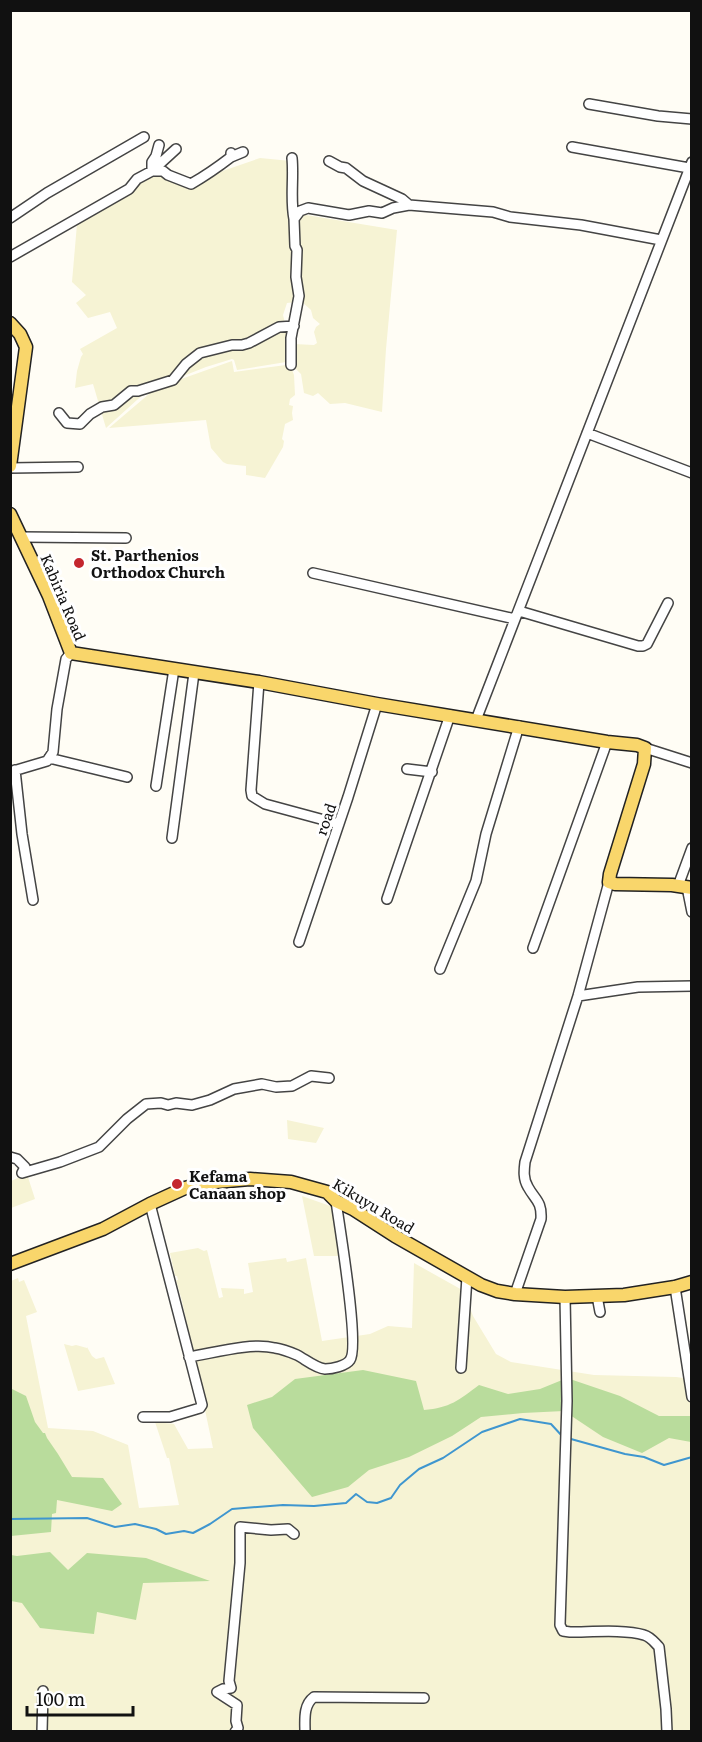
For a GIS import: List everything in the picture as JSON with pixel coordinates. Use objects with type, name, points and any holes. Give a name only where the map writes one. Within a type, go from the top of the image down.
[{"type":"main road","points":[[10,323],[20,334],[26,347],[10,467]]},
{"type":"main road","name":"Kabiria Road","points":[[10,514],[49,596],[71,653]]},
{"type":"main road","points":[[71,653],[259,682],[645,748],[644,764],[609,882],[686,887]]},
{"type":"main road","name":"Kikuyu Road","points":[[10,1264],[103,1229],[185,1188],[250,1179],[291,1182],[327,1192],[336,1201],[395,1236],[481,1285],[497,1291],[565,1298],[624,1294],[675,1287],[692,1282]]},
{"type":"street","points":[[588,104],[658,116],[692,119]]},
{"type":"street","points":[[10,218],[47,193],[144,137]]},
{"type":"street","points":[[152,171],[152,162],[159,146]]},
{"type":"street","points":[[476,720],[661,240],[687,187],[690,165],[572,147]]},
{"type":"street","points":[[10,257],[129,189],[137,179],[152,171],[176,149]]},
{"type":"street","points":[[152,171],[163,171],[191,184],[231,155],[243,152]]},
{"type":"street","points":[[291,365],[291,338],[299,296],[296,277],[297,250],[292,158]]},
{"type":"street","points":[[329,161],[346,168],[370,185],[377,186],[409,205]]},
{"type":"street","points":[[294,219],[300,211],[308,208],[349,214],[382,213],[409,205],[493,212],[510,217],[581,225],[661,240]]},
{"type":"street","points":[[58,413],[67,423],[80,424],[90,414],[102,407],[114,405],[131,391],[173,380],[186,364],[200,353],[249,343],[279,327],[294,326]]},
{"type":"street","points":[[587,433],[692,472]]},
{"type":"street","points":[[10,467],[78,467]]},
{"type":"street","points":[[22,537],[126,538]]},
{"type":"street","points":[[313,573],[517,615],[638,646],[647,644],[668,603]]},
{"type":"street","name":"Kabiria Road","points":[[49,758],[53,752],[57,709],[66,659],[71,653]]},
{"type":"street","points":[[156,786],[174,669]]},
{"type":"street","points":[[172,838],[194,673]]},
{"type":"street","points":[[259,682],[250,790],[252,796],[265,804],[339,824]]},
{"type":"street","name":"road","points":[[299,942],[377,704]]},
{"type":"street","points":[[387,899],[450,715]]},
{"type":"street","points":[[441,969],[476,881],[486,834],[519,726]]},
{"type":"street","points":[[533,948],[607,742]]},
{"type":"street","points":[[645,748],[692,763]]},
{"type":"street","points":[[33,900],[13,771],[46,761],[49,758],[127,777]]},
{"type":"street","points":[[407,769],[432,772]]},
{"type":"street","points":[[692,848],[686,887],[692,912]]},
{"type":"street","points":[[515,1294],[541,1219],[539,1202],[527,1186],[524,1176],[525,1162],[578,996],[609,882]]},
{"type":"street","points":[[578,996],[638,987],[692,986]]},
{"type":"street","points":[[10,1157],[25,1167],[22,1173],[60,1162],[103,1144],[127,1119],[146,1104],[192,1105],[234,1089],[262,1084],[276,1087],[292,1086],[311,1076],[329,1078]]},
{"type":"street","points":[[189,1358],[256,1345],[273,1347],[296,1355],[324,1369],[349,1362],[353,1353],[352,1327],[336,1201]]},
{"type":"street","points":[[143,1417],[170,1417],[200,1408],[202,1405],[150,1204]]},
{"type":"street","points":[[461,1368],[467,1277]]},
{"type":"street","points":[[675,1287],[692,1397]]},
{"type":"street","points":[[597,1296],[600,1312]]},
{"type":"street","points":[[565,1298],[567,1401],[560,1625],[563,1631],[630,1632],[645,1635],[653,1640],[659,1647],[667,1731]]},
{"type":"street","points":[[235,1731],[238,1728],[237,1705],[217,1692],[231,1688],[240,1527],[288,1529],[294,1534]]},
{"type":"street","points":[[42,1731],[43,1691]]},
{"type":"street","points":[[305,1731],[307,1707],[309,1701],[314,1697],[424,1698]]},
{"type":"shaded area","points":[[260,158],[291,161],[296,302],[287,303],[283,315],[291,331],[286,362],[237,370],[232,359],[206,367],[148,390],[106,428],[93,384],[75,388],[77,371],[83,354],[80,349],[117,328],[110,312],[88,318],[76,303],[86,295],[72,282],[77,224],[140,179],[154,175],[165,177],[187,187],[208,176]]},
{"type":"shaded area","points":[[300,214],[397,230],[382,412],[345,403],[330,404],[318,393],[313,396],[304,393],[301,374],[296,369],[292,356],[294,344],[314,345],[317,343],[314,332],[320,324],[313,318],[311,310],[302,302],[298,244]]},
{"type":"shaded area","points":[[232,361],[234,372],[286,365],[291,367],[294,375],[295,395],[290,399],[289,405],[293,406],[293,420],[285,424],[283,447],[265,478],[246,475],[246,466],[223,462],[211,448],[206,420],[109,428],[156,388]]},
{"type":"shaded area","points":[[287,1120],[324,1128],[316,1143],[288,1139]]},
{"type":"shaded area","points":[[27,1174],[35,1199],[11,1208],[11,1181]]},
{"type":"shaded area","points":[[302,1196],[333,1207],[339,1256],[314,1256]]},
{"type":"shaded area","points":[[198,1248],[207,1250],[219,1298],[223,1297],[221,1288],[244,1289],[244,1294],[253,1292],[248,1263],[286,1258],[287,1262],[306,1258],[322,1341],[370,1334],[388,1326],[412,1328],[414,1263],[464,1291],[473,1316],[496,1354],[511,1362],[594,1375],[691,1379],[691,1731],[11,1732],[11,1281],[18,1278],[19,1282],[24,1280],[37,1312],[26,1316],[48,1428],[93,1431],[128,1445],[139,1508],[179,1505],[169,1458],[167,1458],[155,1422],[174,1424],[188,1449],[213,1448],[176,1280],[178,1280],[170,1253]]},
{"type":"shaded area","points":[[64,1344],[87,1347],[96,1359],[104,1357],[115,1384],[78,1391]]},
{"type":"green space","points":[[363,1370],[416,1381],[424,1410],[454,1402],[479,1385],[508,1394],[540,1389],[567,1378],[620,1396],[659,1416],[691,1416],[691,1442],[669,1438],[642,1453],[603,1437],[564,1411],[481,1417],[452,1436],[409,1457],[369,1470],[348,1487],[312,1497],[253,1428],[247,1405],[272,1397],[295,1379]]},
{"type":"green space","points":[[10,1388],[26,1396],[35,1422],[45,1433],[72,1477],[103,1478],[122,1504],[112,1511],[57,1500],[56,1513],[52,1514],[51,1532],[11,1536]]},
{"type":"green space","points":[[50,1552],[68,1570],[87,1553],[146,1558],[210,1581],[143,1583],[136,1620],[97,1612],[94,1634],[40,1628],[22,1603],[11,1601],[11,1555]]},
{"type":"waterway","points":[[10,1519],[87,1518],[115,1527],[135,1524],[166,1534],[184,1531],[193,1533],[232,1509],[346,1503],[356,1494],[367,1502],[377,1503],[391,1498],[400,1485],[419,1469],[443,1458],[482,1432],[520,1419],[551,1424],[563,1437]]},
{"type":"waterway","points":[[571,1439],[644,1457],[664,1465],[692,1457]]},
{"type":"place","name":"St. Parthenios Orthodox Church","points":[[79,563]]},
{"type":"place","name":"Kefama Canaan shop","points":[[177,1184]]}]
